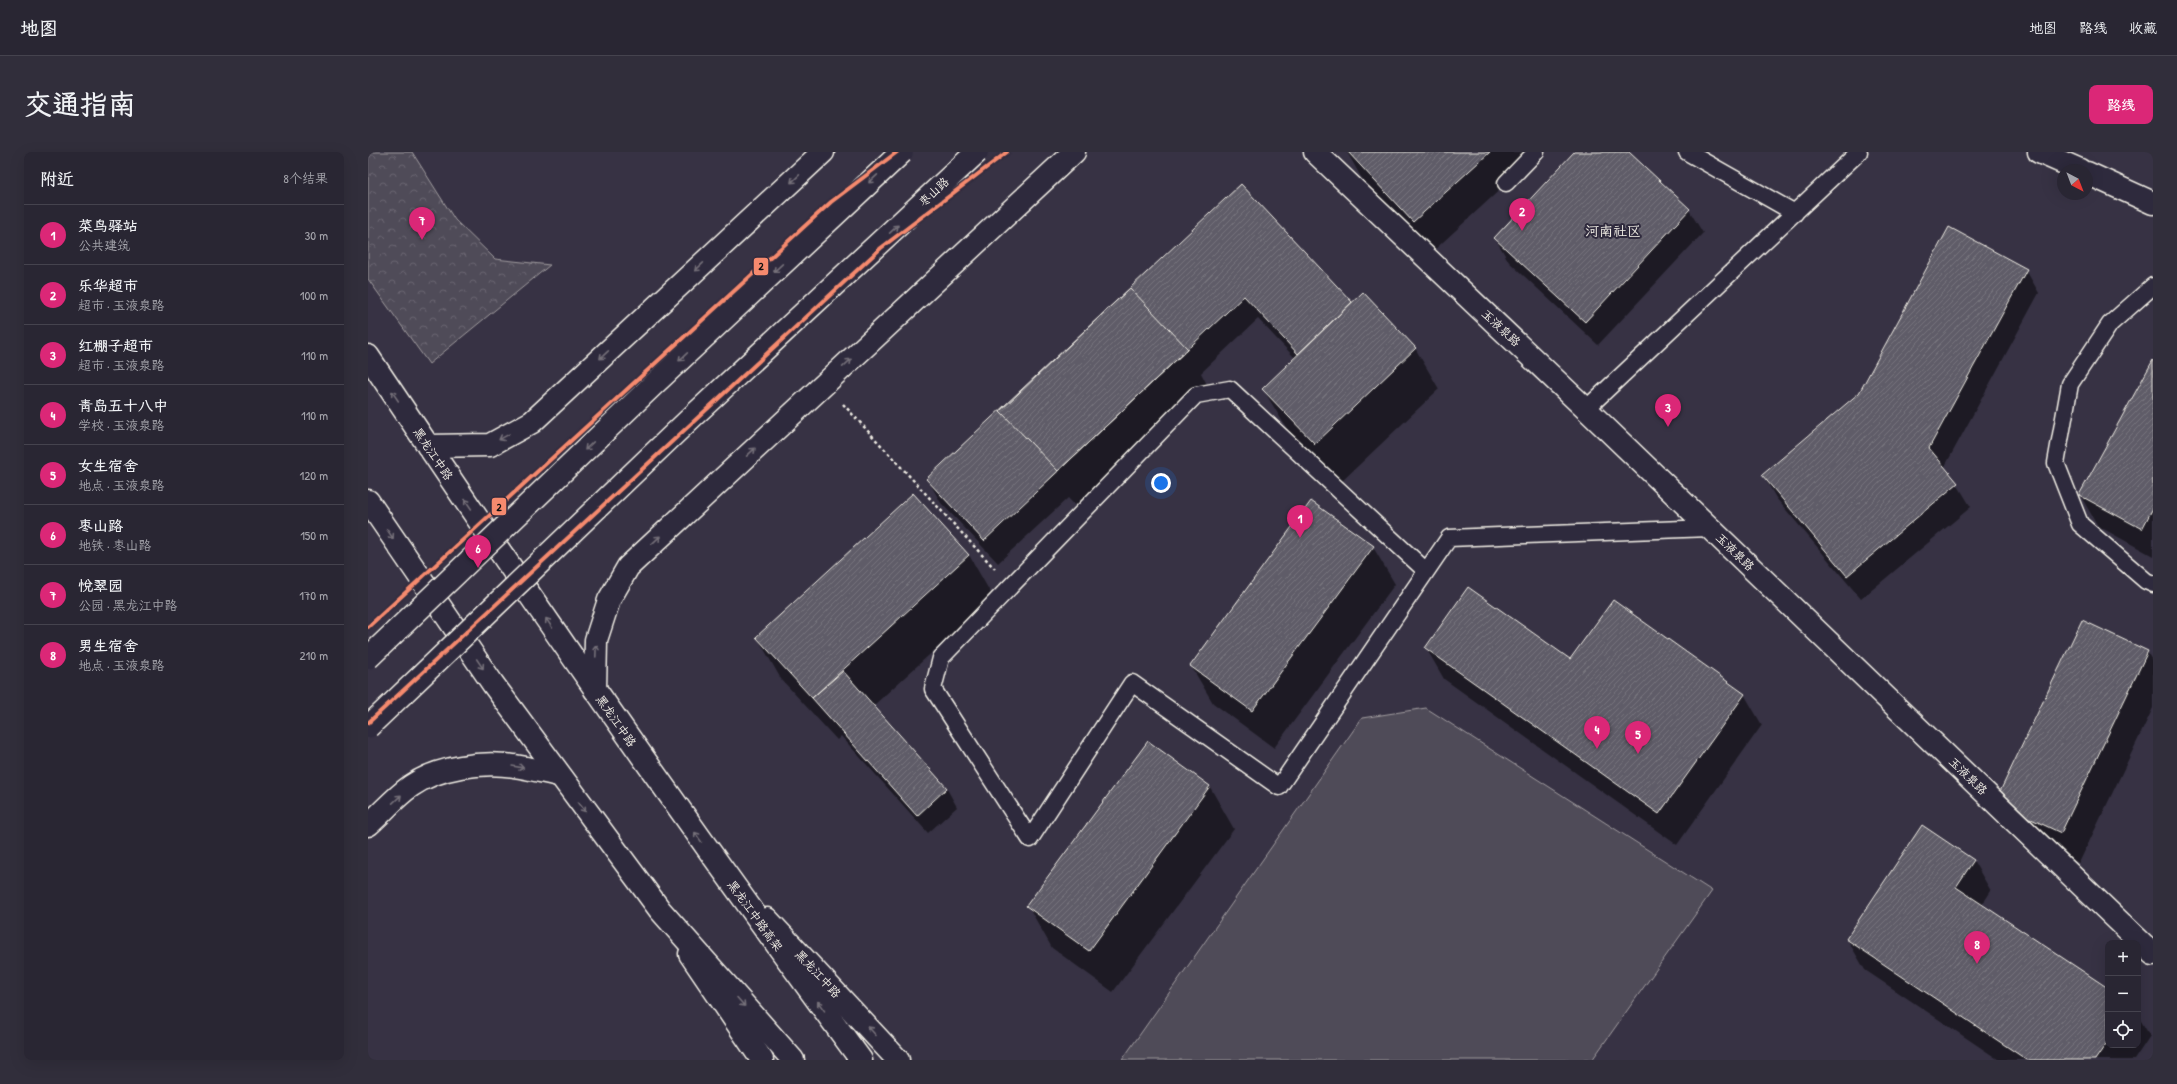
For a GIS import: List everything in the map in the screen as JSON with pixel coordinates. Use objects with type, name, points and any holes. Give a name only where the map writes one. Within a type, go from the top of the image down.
[{"type":"main road","points":[[428,446],[490,445],[532,422],[823,152]]},
{"type":"main road","points":[[368,658],[647,391],[902,152]]},
{"type":"main road","name":"枣山路","points":[[368,728],[692,417],[977,152]]},
{"type":"main road","points":[[594,690],[596,640],[609,600],[628,567],[1074,152]]},
{"type":"main road","name":"玉液泉路","points":[[1315,152],[1586,409],[2153,954]]},
{"type":"main road","points":[[2039,152],[2066,164]]},
{"type":"main road","points":[[2093,176],[2153,203]]},
{"type":"main road","name":"黑龙江中路","points":[[368,356],[594,690],[720,868],[898,1060]]},
{"type":"main road","points":[[368,502],[493,684],[660,910],[762,1060]]},
{"type":"main road","points":[[368,825],[410,787],[425,778],[444,771],[481,765],[513,766],[559,775]]},
{"type":"main road","name":"黑龙江中路高架","points":[[720,868],[861,1060]]},
{"type":"main road","points":[[660,910],[793,1060]]},
{"type":"lane","points":[[1506,183],[1536,152]]},
{"type":"lane","points":[[1687,152],[1795,212]]},
{"type":"lane","points":[[1586,409],[1859,152]]},
{"type":"lane","points":[[2153,286],[2110,324],[2070,384],[2056,463],[2080,524],[2146,581],[2153,584]]},
{"type":"lane","points":[[1426,571],[1230,389],[1196,395],[941,658],[933,689],[1030,839],[1132,683],[1279,786],[1449,538],[1710,528]]},
{"type":"path","points":[[824,384],[1011,586]]},
{"type":"green space","points":[[368,152],[412,152],[455,220],[495,259],[550,265],[429,364],[368,279]]},
{"type":"green space","points":[[1426,708],[1712,891],[1592,1060],[1122,1060],[1362,718]]},
{"type":"building","points":[[1348,152],[1490,152],[1413,222]]},
{"type":"building","points":[[1574,152],[1629,152],[1690,209],[1585,322],[1494,238]]},
{"type":"building","points":[[1241,184],[1352,302],[1298,354],[1244,296],[984,541],[926,479]]},
{"type":"building","points":[[1949,227],[2027,269],[1929,448],[1958,483],[1847,576],[1762,475],[1859,393]]},
{"type":"building","points":[[1130,288],[1188,349],[1058,471],[1000,411]]},
{"type":"building","points":[[1363,292],[1416,348],[1315,444],[1262,389]]},
{"type":"building","points":[[2153,360],[2153,508],[2142,529],[2079,495]]},
{"type":"building","points":[[913,493],[969,555],[812,698],[756,637]]},
{"type":"building","points":[[1311,501],[1374,546],[1252,711],[1190,666]]},
{"type":"building","points":[[1468,587],[1570,659],[1613,600],[1745,694],[1659,814],[1425,648]]},
{"type":"building","points":[[2082,620],[2148,651],[2061,833],[1995,802]]},
{"type":"building","points":[[843,671],[947,788],[917,816],[812,698]]},
{"type":"building","points":[[1148,741],[1210,786],[1089,951],[1026,906]]},
{"type":"building","points":[[1922,825],[1974,860],[1956,887],[2105,986],[2105,1045],[2095,1060],[2027,1060],[1846,939]]},
{"type":"transit line","name":"2","points":[[368,627],[831,202],[897,152]]},
{"type":"transit line","name":"2","points":[[368,723],[881,248],[1007,152]]},
{"type":"place","name":"乐华超市","points":[[1522,231]]},
{"type":"place","name":"悦翠园","points":[[422,240]]},
{"type":"place","name":"红棚子超市","points":[[1668,427]]},
{"type":"place","name":"菜鸟驿站","points":[[1300,538]]},
{"type":"place","name":"枣山路","points":[[478,568]]},
{"type":"place","name":"青岛五十八中","points":[[1597,749]]},
{"type":"place","name":"女生宿舍","points":[[1638,754]]},
{"type":"place","name":"男生宿舍","points":[[1977,964]]},
{"type":"district","name":"河南社区","points":[[1613,231]]}]
